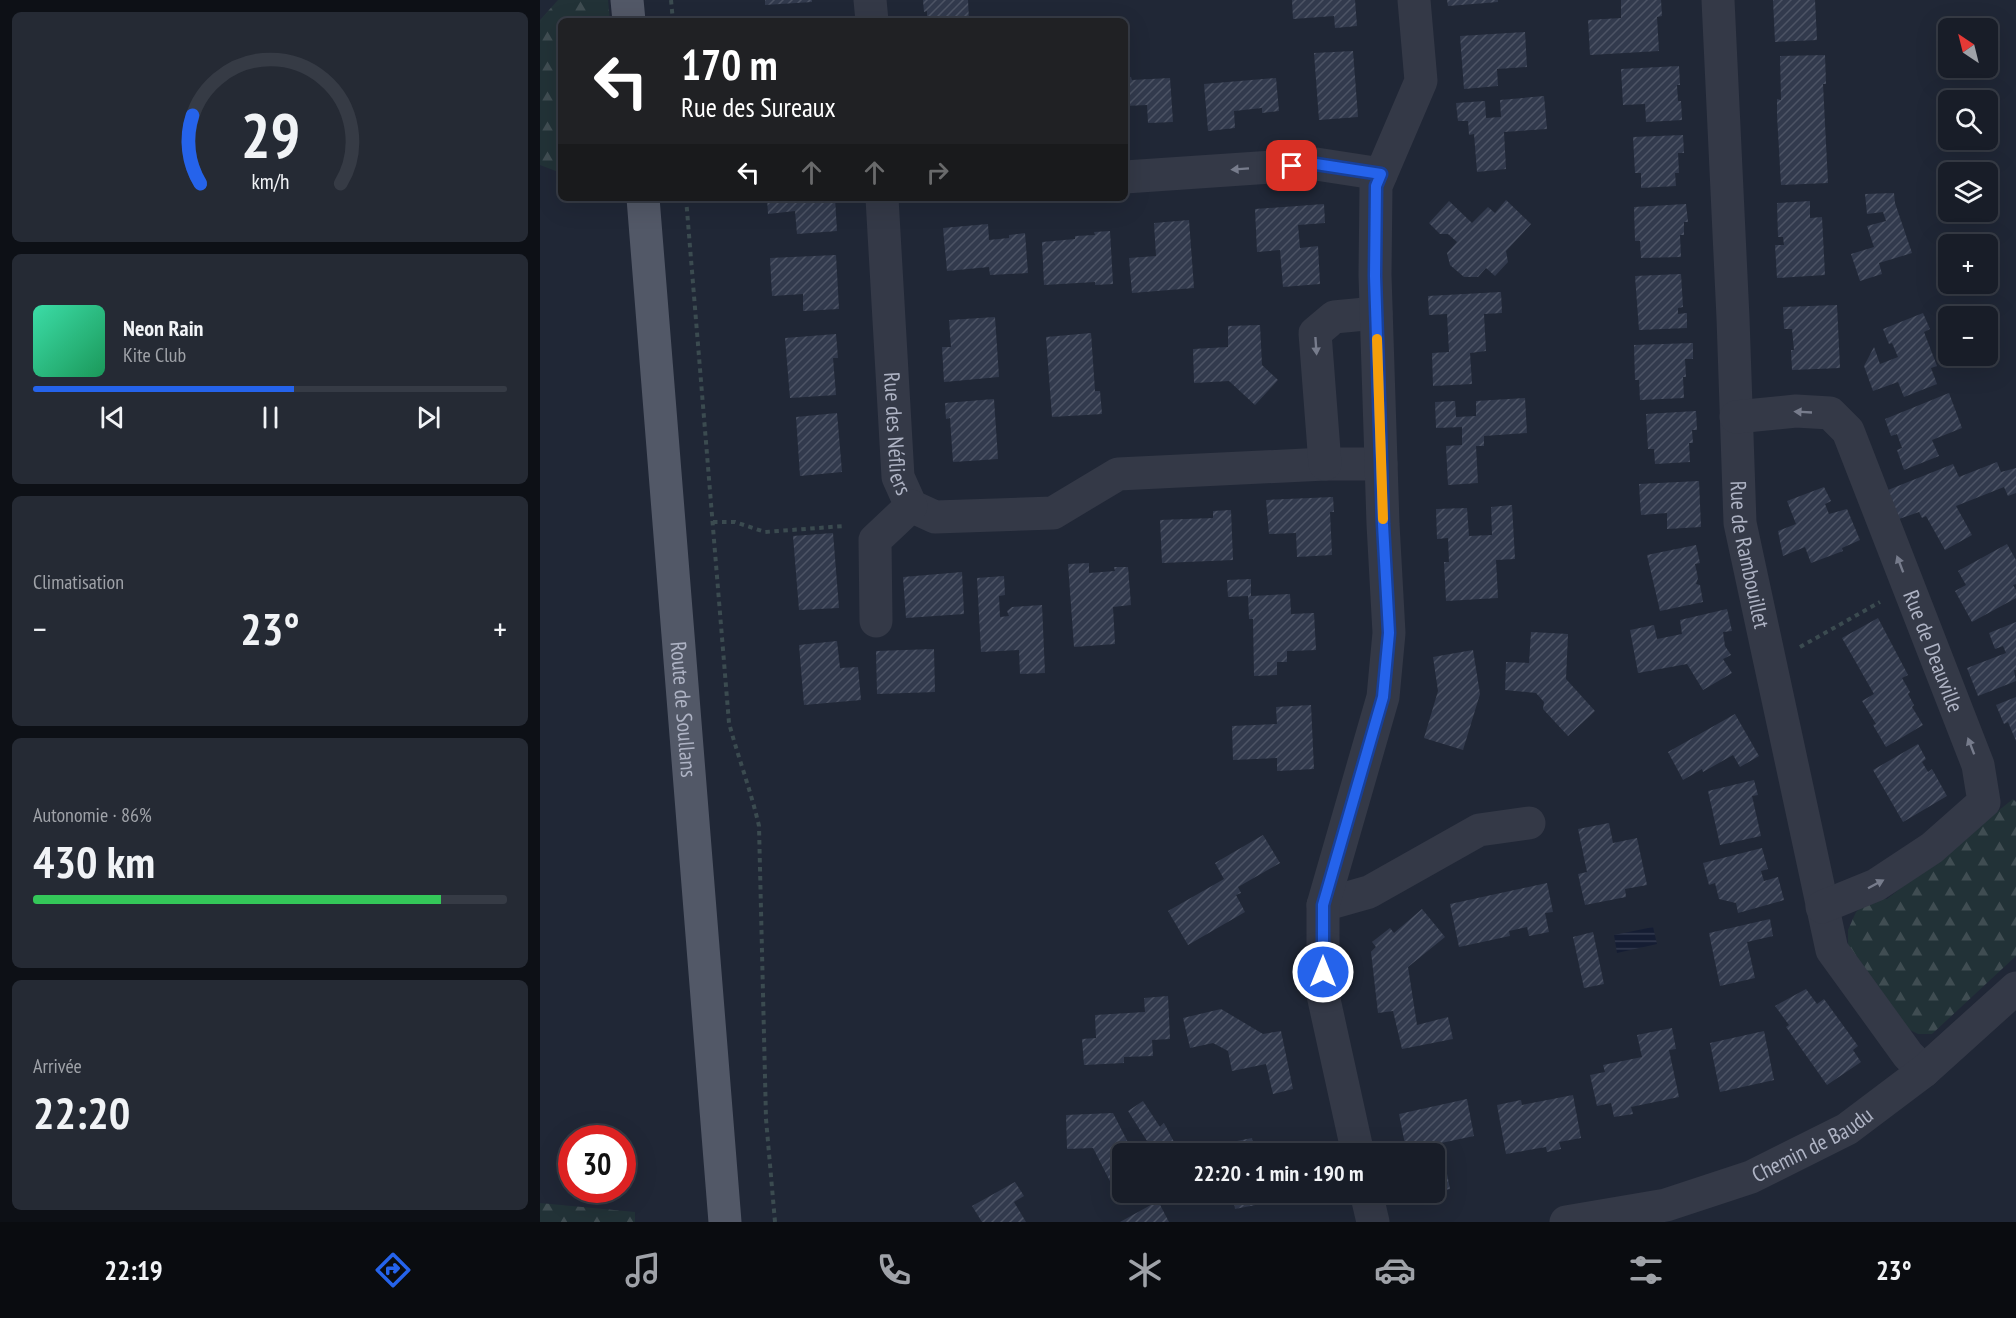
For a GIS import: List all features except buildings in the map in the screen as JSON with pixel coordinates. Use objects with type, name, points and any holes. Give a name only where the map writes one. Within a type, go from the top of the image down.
[{"type":"main road","points":[[627,0],[629,18]]},
{"type":"main road","name":"Route de Soullans","points":[[643,201],[725,1222]]},
{"type":"street","points":[[870,0],[872,18]]},
{"type":"street","points":[[1356,1143],[1323,995],[1323,905],[1383,697],[1389,633],[1376,313],[1376,186],[1421,81],[1414,0]]},
{"type":"street","name":"Rue de Rambouillet","points":[[1718,0],[1740,523],[1832,950],[1908,1055],[1924,1071]]},
{"type":"street","points":[[1128,177],[1316,164],[1381,174]]},
{"type":"street","name":"Rue des Néfliers","points":[[882,201],[898,477],[911,506],[935,517],[1053,513],[1118,474],[1325,464],[1381,464]]},
{"type":"street","points":[[1325,464],[1315,333],[1334,317],[1376,313]]},
{"type":"street","name":"Rue de Deauville","points":[[1736,417],[1796,411],[1830,414],[1848,431],[1978,765],[1984,802],[1932,848],[1876,885],[1822,907]]},
{"type":"street","points":[[876,621],[875,540],[911,506]]},
{"type":"street","points":[[1323,905],[1369,892],[1479,830],[1529,823]]},
{"type":"street","name":"Chemin de Baudu","points":[[1566,1222],[1666,1205],[1751,1177],[1846,1129],[1924,1071],[2016,988]]},
{"type":"street","points":[[1369,1203],[1373,1222]]},
{"type":"path","points":[[671,0],[673,18]]},
{"type":"path","points":[[686,201],[729,723],[751,792],[759,826],[766,1119],[775,1222]]},
{"type":"path","points":[[713,522],[735,522],[765,532],[855,526]]},
{"type":"path","points":[[1770,663],[1909,586]]},
{"type":"green space","points":[[558,0],[608,0],[610,18],[558,18],[558,172],[540,165],[540,20]]},
{"type":"green space","points":[[2013,799],[2016,802],[2016,956],[1932,1034],[1918,1034],[1902,1026],[1848,946],[1848,930],[1856,912],[1874,897],[1887,899]]},
{"type":"green space","points":[[540,1203],[635,1212],[635,1222],[540,1222]]},
{"type":"water","points":[[1653,927],[1657,944],[1617,953],[1614,935]]},
{"type":"slow traffic","points":[[1377,339],[1383,519]]},
{"type":"route","points":[[1292,166],[1316,164],[1381,174],[1376,186],[1375,276],[1389,633],[1383,697],[1323,905],[1323,972]]}]
